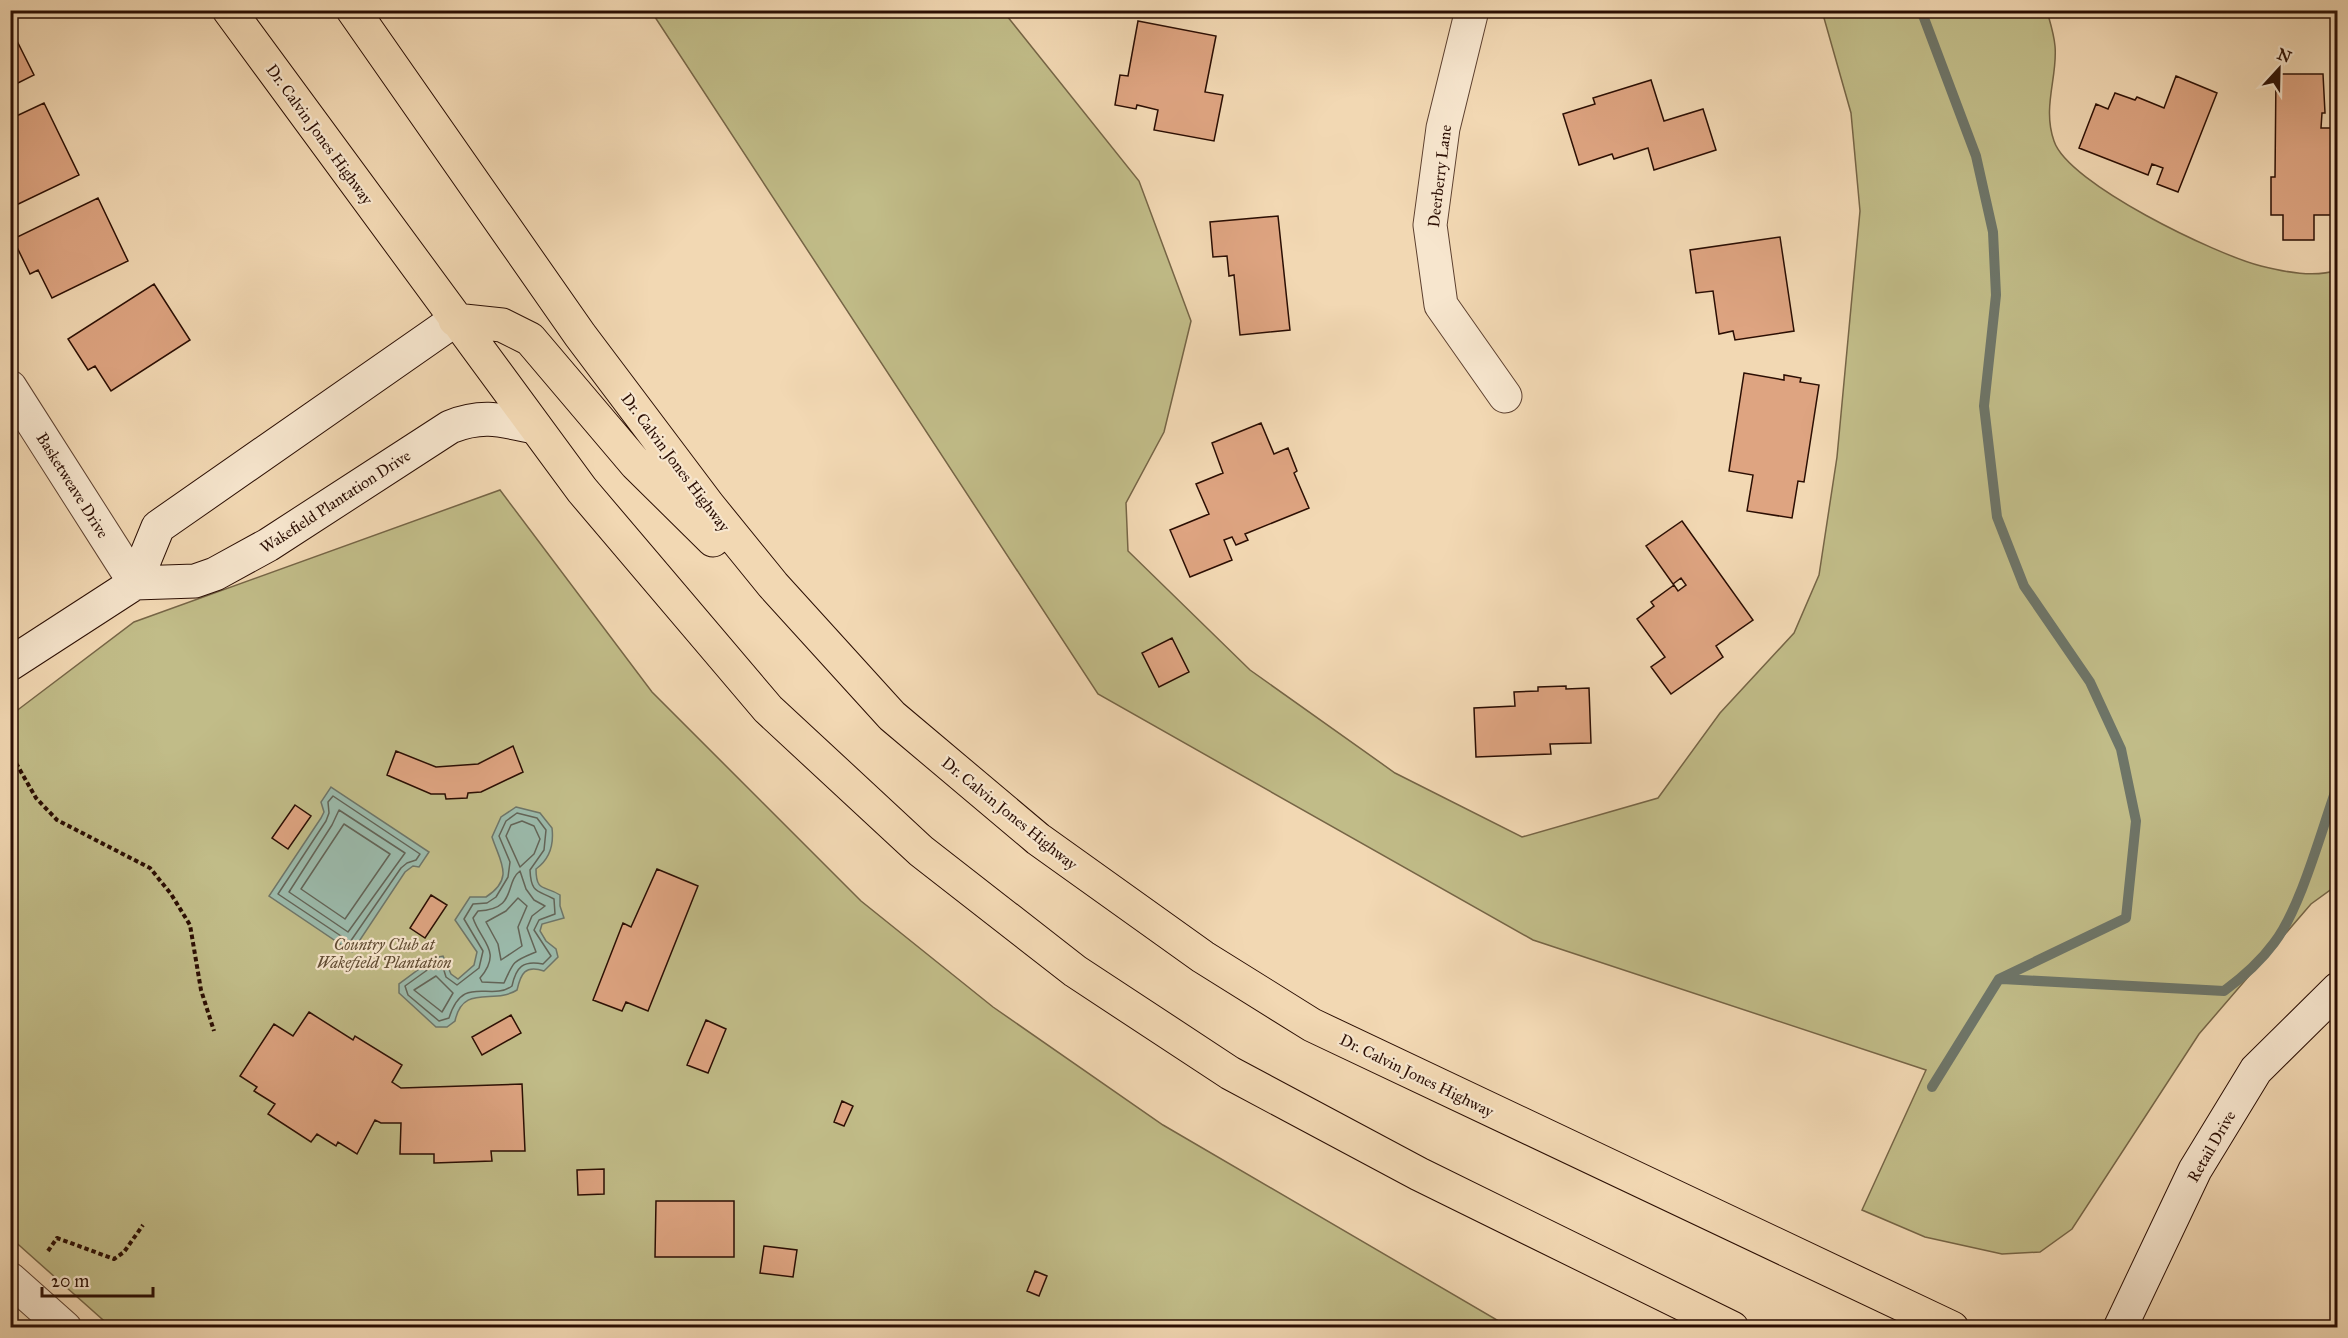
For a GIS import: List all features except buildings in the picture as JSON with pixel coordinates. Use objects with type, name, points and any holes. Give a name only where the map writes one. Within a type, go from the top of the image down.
[{"type":"highway","name":"Dr. Calvin Jones Highway","points":[[229,10],[582,490],[768,709],[921,851],[1075,971],[1240,1078],[1419,1173],[1732,1328]]},
{"type":"highway","name":"Dr. Calvin Jones Highway","points":[[353,10],[580,335],[708,505],[773,585],[892,716],[1038,840],[1203,957],[1312,1025],[1952,1328]]},
{"type":"highway","points":[[455,320],[502,325],[530,339],[636,464],[892,716]]},
{"type":"street","name":"Deerberry Lane","points":[[1472,10],[1443,128],[1430,225],[1441,305],[1505,396]]},
{"type":"street","points":[[10,664],[135,583],[158,527],[455,320]]},
{"type":"street","name":"Basketweave Drive","points":[[10,387],[135,583]]},
{"type":"street","name":"Wakefield Plantation Drive","points":[[135,583],[195,581],[215,574],[268,545],[450,427],[471,419],[492,418],[534,427]]},
{"type":"street","name":"Retail Drive","points":[[2120,1328],[2195,1170],[2256,1070],[2337,990]]},
{"type":"street","points":[[10,1279],[65,1328]]},
{"type":"path","points":[[16,763],[36,798],[57,820],[150,868],[171,894],[190,925],[201,990],[214,1031]]},
{"type":"path","points":[[48,1251],[57,1238],[114,1259],[124,1252],[143,1225]]},
{"type":"green space","points":[[651,11],[1003,11],[1139,181],[1191,321],[1164,432],[1126,503],[1128,551],[1250,670],[1395,773],[1522,837],[1658,798],[1720,713],[1794,633],[1819,575],[1837,457],[1860,211],[1851,113],[1822,11],[2047,11],[2055,46],[2050,104],[2054,141],[2065,158],[2086,177],[2146,216],[2240,259],[2290,272],[2319,274],[2337,270],[2337,885],[2311,904],[2199,1034],[2072,1229],[2040,1252],[2002,1254],[1925,1237],[1862,1210],[1926,1070],[1533,940],[1098,694]]},
{"type":"green space","name":"Country Club at Wakefield Plantation","points":[[500,490],[652,692],[861,901],[993,1007],[1163,1125],[1509,1327],[111,1327],[11,1238],[11,715],[134,622]]},
{"type":"water","points":[[331,787],[429,852],[419,867],[413,866],[405,872],[352,952],[269,896],[321,818],[324,812],[321,802]]},
{"type":"water","points":[[516,807],[540,813],[552,828],[550,851],[545,861],[536,869],[536,877],[542,887],[560,895],[560,906],[564,918],[542,924],[540,931],[546,941],[556,949],[558,957],[544,971],[532,969],[525,972],[517,990],[499,996],[472,998],[459,1009],[455,1021],[447,1027],[436,1027],[399,993],[399,984],[434,958],[443,956],[451,974],[458,979],[474,965],[477,952],[455,920],[470,897],[486,897],[500,883],[503,869],[492,837],[501,817]]},
{"type":"waterway","points":[[1921,10],[1976,156],[1993,232],[1996,295],[1984,406],[1997,517],[2024,586],[2090,682],[2121,749],[2136,821],[2126,918],[1999,979],[1932,1087]]},
{"type":"waterway","points":[[2002,979],[2224,991],[2257,963],[2284,928],[2302,889],[2338,784]]}]
